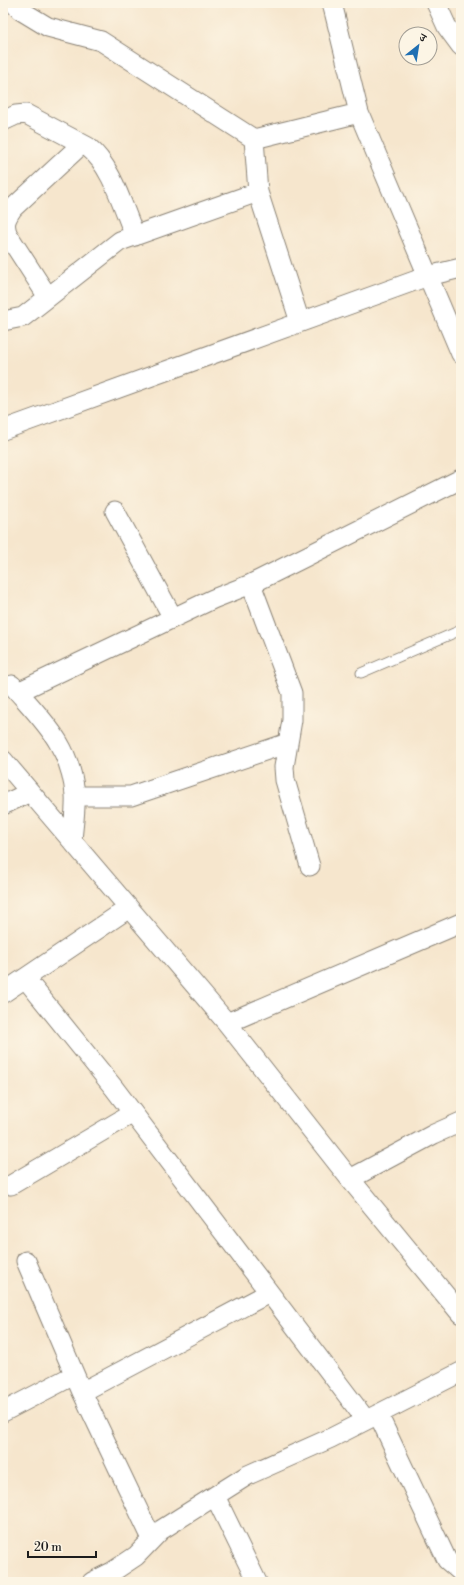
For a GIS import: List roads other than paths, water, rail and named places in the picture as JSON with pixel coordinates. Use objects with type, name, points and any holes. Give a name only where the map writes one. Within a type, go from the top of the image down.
[{"type":"street","points":[[14,3],[20,10],[48,27],[101,41],[254,139],[359,113]]},
{"type":"street","points":[[332,3],[359,113],[461,354]]},
{"type":"street","points":[[436,3],[447,27],[461,46]]},
{"type":"street","points":[[3,121],[16,115],[26,114],[82,144],[97,154],[105,167],[135,236]]},
{"type":"street","points":[[254,139],[258,192],[300,322]]},
{"type":"street","points":[[48,297],[4,226],[6,217],[13,208],[82,144]]},
{"type":"street","points":[[3,321],[23,317],[120,241],[258,192]]},
{"type":"street","points":[[3,430],[428,276],[461,268]]},
{"type":"street","points":[[72,841],[75,796],[72,774],[59,741],[9,685],[173,618],[251,584],[461,478]]},
{"type":"street","points":[[115,511],[173,618]]},
{"type":"street","points":[[251,584],[292,693],[292,720],[284,766],[285,780],[310,866]]},
{"type":"street","points":[[75,796],[131,796],[288,743]]},
{"type":"street","points":[[3,760],[227,1023],[350,1179],[461,1314]]},
{"type":"street","points":[[3,805],[30,792]]},
{"type":"street","points":[[3,993],[129,908]]},
{"type":"street","points":[[227,1023],[461,923]]},
{"type":"street","points":[[25,978],[133,1113],[269,1293],[372,1417],[447,1560],[461,1572]]},
{"type":"street","points":[[11,1186],[133,1113]]},
{"type":"street","points":[[350,1179],[421,1141],[461,1122]]},
{"type":"street","points":[[26,1261],[74,1375],[152,1539]]},
{"type":"street","points":[[82,1392],[269,1293]]},
{"type":"street","points":[[92,1582],[112,1572],[136,1556],[161,1530],[248,1475],[372,1417],[461,1372]]},
{"type":"street","points":[[3,1412],[74,1375]]},
{"type":"street","points":[[215,1496],[257,1582]]},
{"type":"lane","points":[[361,673],[461,630]]}]
